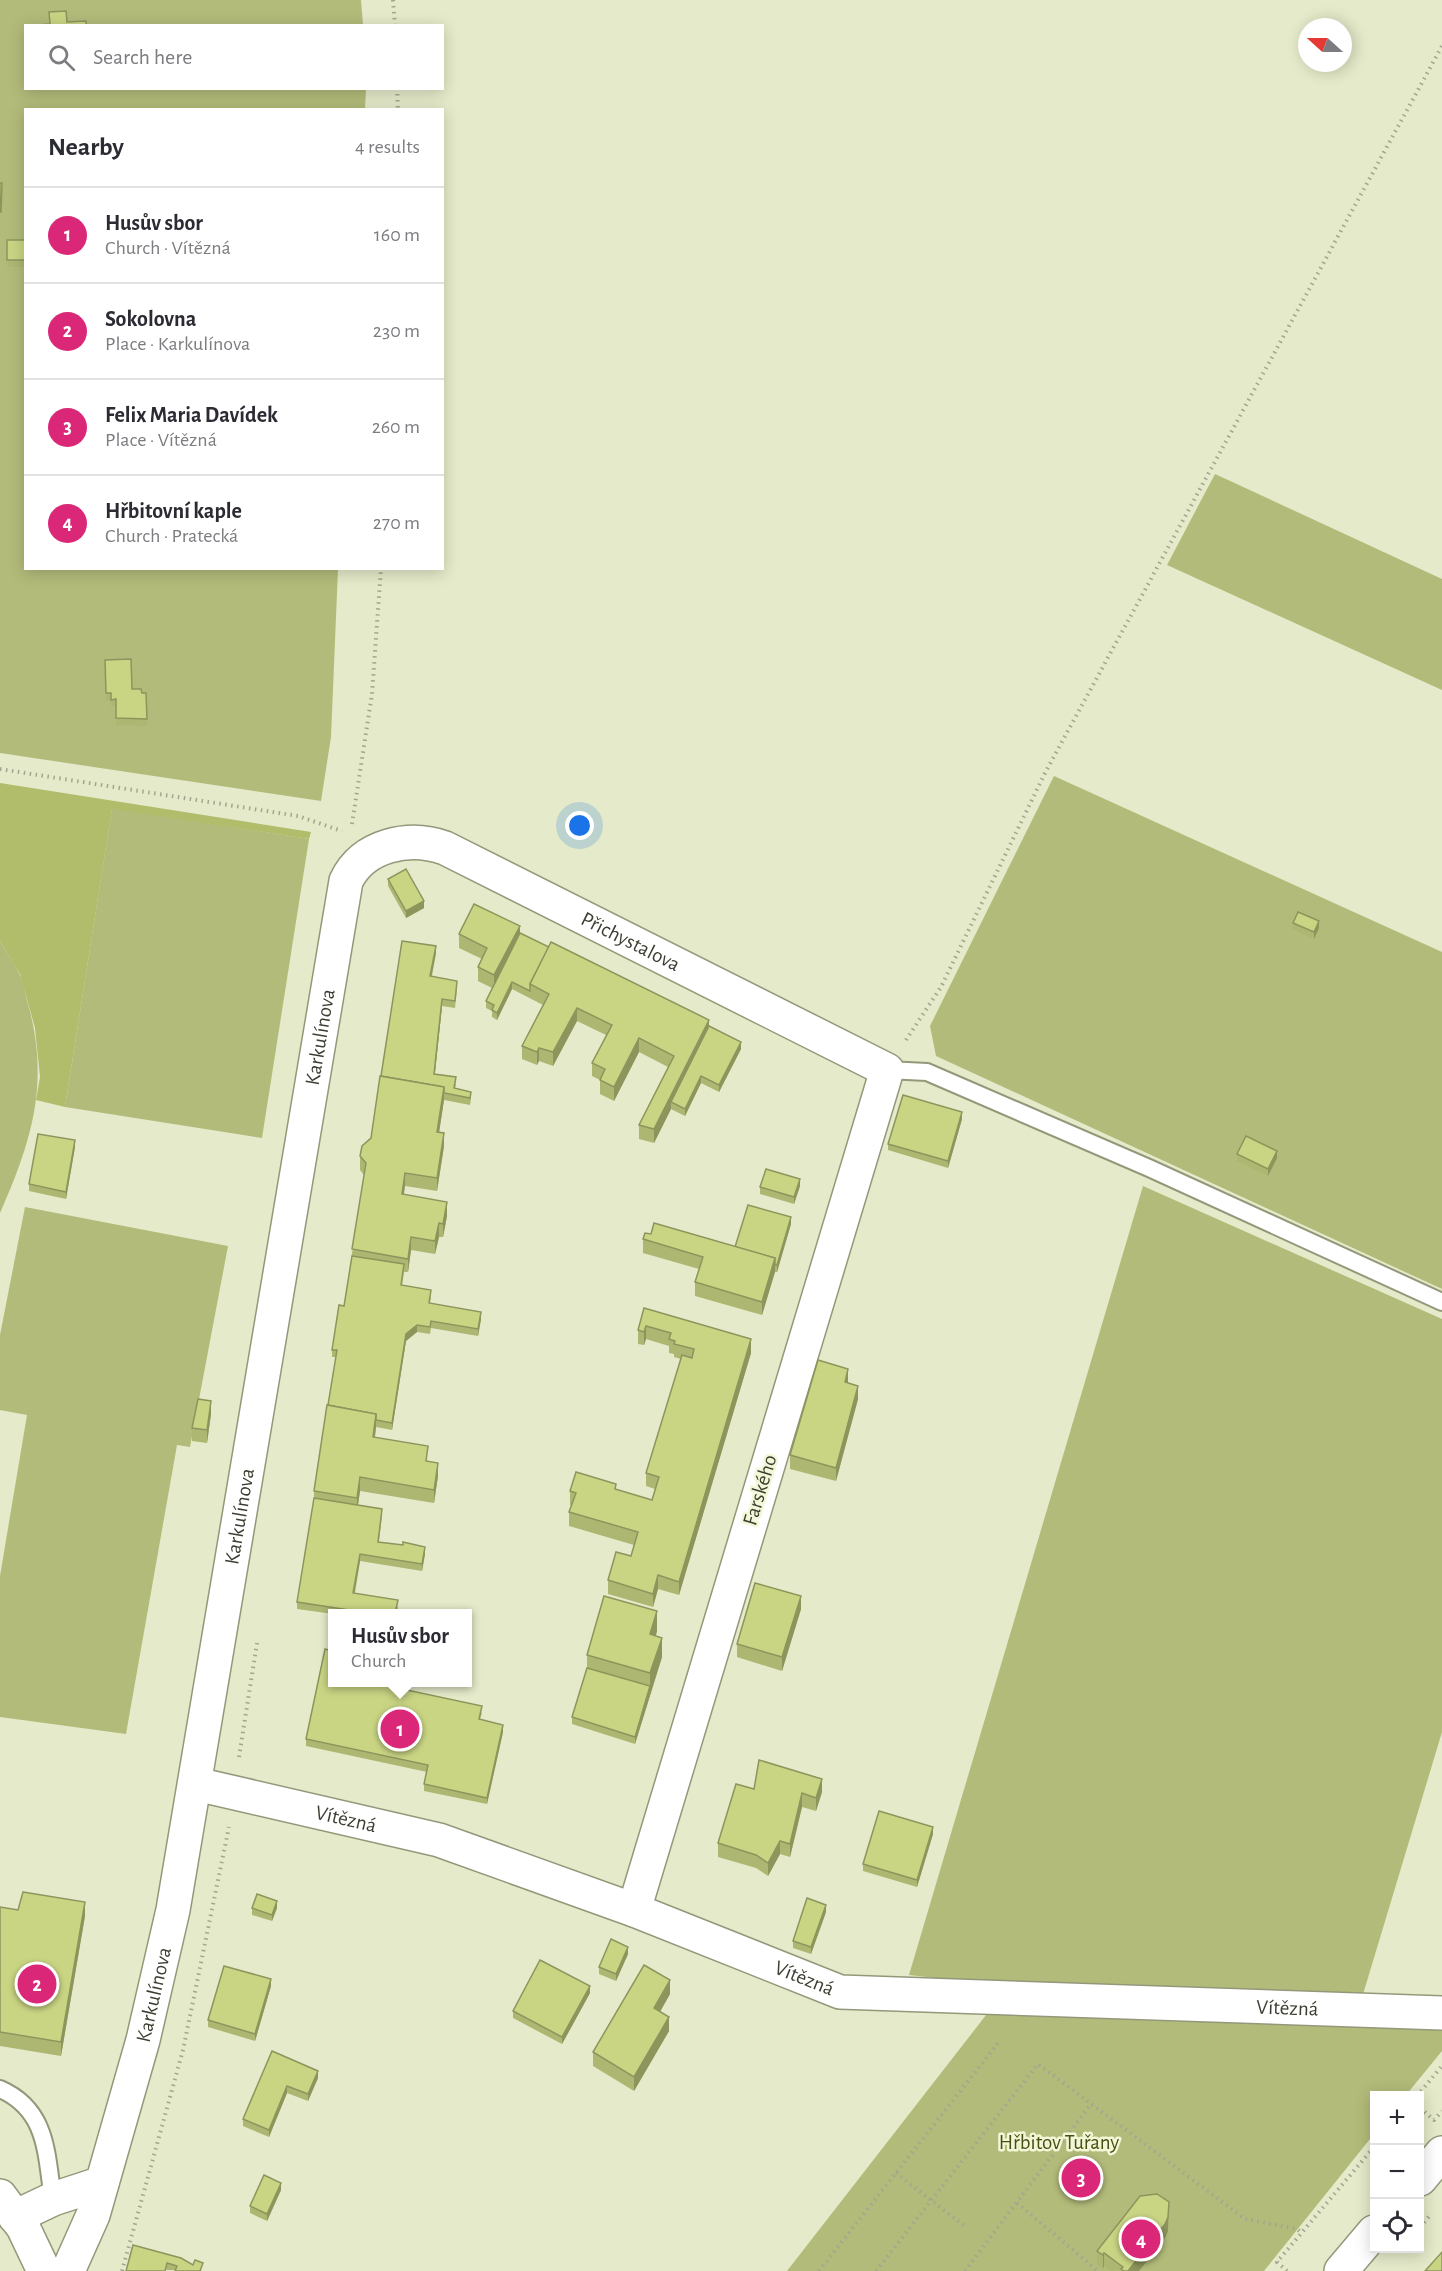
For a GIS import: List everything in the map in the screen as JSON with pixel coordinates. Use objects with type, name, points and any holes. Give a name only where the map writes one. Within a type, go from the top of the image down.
[{"type":"street","name":"Přichystalova","points":[[363,845],[410,843],[445,849],[886,1070]]},
{"type":"street","name":"Karkulínova","points":[[68,2271],[93,2215],[143,2040],[159,1974],[196,1784],[346,881],[363,845]]},
{"type":"street","name":"Farského","points":[[634,1910],[886,1070]]},
{"type":"street","name":"Vítězná","points":[[196,1784],[439,1840],[634,1910],[840,1992],[1442,2013]]},
{"type":"street","points":[[1424,2173],[1442,2153]]},
{"type":"street","points":[[44,2271],[8,2206],[52,2199],[102,2183]]},
{"type":"street","points":[[1341,2271],[1370,2237]]},
{"type":"lane","points":[[886,1070],[927,1072],[1149,1168],[1442,1302]]},
{"type":"lane","points":[[0,2089],[17,2097],[31,2109],[41,2129],[52,2199]]},
{"type":"path","points":[[393,0],[395,24]]},
{"type":"path","points":[[886,1070],[941,987],[1046,771],[1442,46]]},
{"type":"path","points":[[397,90],[398,108]]},
{"type":"path","points":[[363,845],[351,818],[372,694],[381,570]]},
{"type":"path","points":[[0,769],[298,816],[363,845]]},
{"type":"path","points":[[819,2271],[998,2043]]},
{"type":"path","points":[[876,2271],[1038,2064],[1245,2219],[1298,2229],[1302,2233]]},
{"type":"path","points":[[1421,2091],[1442,2067]]},
{"type":"path","points":[[964,2271],[1091,2104]]},
{"type":"path","points":[[1424,2112],[1434,2120],[1442,2111]]},
{"type":"path","points":[[1287,2271],[1277,2262],[1370,2151]]},
{"type":"path","points":[[896,2173],[967,2228]]},
{"type":"path","points":[[1017,2203],[1098,2271]]},
{"type":"green space","points":[[0,0],[361,0],[363,24],[24,24],[24,90],[366,90],[365,108],[24,108],[24,570],[338,570],[331,737],[321,801],[0,753]]},
{"type":"green space","points":[[1215,474],[1442,579],[1442,690],[1167,565]]},
{"type":"green space","points":[[1054,776],[1442,952],[1442,1289],[936,1056],[930,1026]]},
{"type":"green space","points":[[0,783],[311,832],[309,839],[112,809],[65,1107],[36,1100],[40,1077],[35,1028],[20,974],[0,941]]},
{"type":"green space","points":[[112,808],[309,839],[262,1138],[65,1107]]},
{"type":"green space","points":[[0,941],[22,980],[34,1032],[37,1085],[29,1136],[0,1213]]},
{"type":"green space","points":[[1143,1186],[1442,1319],[1442,1732],[1361,2001],[1031,1989],[909,1975]]},
{"type":"green space","points":[[25,1207],[228,1246],[190,1447],[177,1445],[126,1734],[0,1717],[0,1576],[27,1415],[0,1410],[0,1335]]},
{"type":"green space","name":"Hřbitov Tuřany","points":[[990,2010],[1442,2025],[1442,2051],[1409,2091],[1370,2091],[1370,2139],[1264,2271],[787,2271]]},
{"type":"building","points":[[66,11],[67,22],[86,21],[86,24],[50,24],[49,12]]},
{"type":"building","points":[[0,183],[2,183],[1,212],[0,212]]},
{"type":"building","points":[[7,240],[24,240],[24,260],[7,260]]},
{"type":"building","points":[[131,659],[132,689],[141,689],[142,693],[146,693],[147,719],[116,718],[116,699],[111,700],[111,693],[106,693],[105,660]]},
{"type":"building","points":[[406,869],[424,901],[406,911],[388,879]]},
{"type":"building","points":[[474,904],[520,926],[494,975],[478,967],[487,948],[459,934]]},
{"type":"building","points":[[1298,912],[1319,921],[1314,932],[1293,923]]},
{"type":"building","points":[[520,933],[549,947],[530,984],[530,991],[512,982],[497,1013],[492,1010],[494,1005],[486,1001]]},
{"type":"building","points":[[402,941],[436,946],[430,976],[457,981],[455,1001],[442,999],[434,1074],[456,1077],[454,1088],[471,1092],[470,1098],[444,1093],[444,1087],[381,1076]]},
{"type":"building","points":[[551,942],[709,1020],[654,1129],[639,1125],[674,1056],[639,1038],[614,1087],[600,1080],[605,1069],[592,1063],[612,1025],[577,1008],[553,1052],[539,1048],[537,1052],[522,1046],[549,994],[530,984]]},
{"type":"building","points":[[709,1026],[741,1042],[719,1085],[701,1076],[685,1109],[671,1102]]},
{"type":"building","points":[[380,1076],[444,1087],[437,1132],[444,1133],[437,1178],[405,1173],[402,1194],[447,1202],[443,1224],[439,1223],[435,1241],[411,1237],[408,1259],[352,1249],[366,1163],[360,1156],[362,1146],[371,1138]]},
{"type":"building","points":[[903,1095],[962,1112],[948,1161],[888,1144]]},
{"type":"building","points":[[38,1134],[75,1140],[66,1192],[29,1184]]},
{"type":"building","points":[[1246,1136],[1277,1151],[1268,1169],[1237,1154]]},
{"type":"building","points":[[766,1169],[800,1179],[794,1197],[760,1187]]},
{"type":"building","points":[[748,1205],[791,1217],[777,1265],[775,1265],[775,1258],[735,1247]]},
{"type":"building","points":[[654,1223],[775,1258],[762,1302],[695,1282],[703,1257],[643,1239],[645,1233],[651,1234]]},
{"type":"building","points":[[352,1256],[404,1264],[401,1285],[431,1290],[429,1303],[481,1312],[478,1329],[431,1321],[430,1327],[417,1325],[406,1334],[392,1423],[376,1420],[376,1414],[328,1405],[337,1350],[332,1350],[339,1305],[344,1306]]},
{"type":"building","points":[[644,1308],[751,1339],[679,1582],[658,1575],[653,1594],[608,1580],[616,1552],[631,1556],[638,1532],[569,1512],[576,1493],[570,1491],[576,1472],[616,1484],[615,1489],[652,1500],[659,1477],[646,1473],[682,1355],[692,1358],[694,1349],[674,1344],[675,1341],[669,1339],[671,1333],[646,1326],[644,1332],[638,1330]]},
{"type":"building","points":[[818,1360],[848,1369],[845,1382],[858,1386],[836,1468],[790,1455]]},
{"type":"building","points":[[198,1399],[211,1401],[207,1430],[192,1428]]},
{"type":"building","points":[[327,1405],[376,1414],[373,1437],[428,1446],[426,1461],[438,1463],[434,1490],[360,1477],[357,1498],[314,1491]]},
{"type":"building","points":[[314,1498],[382,1509],[378,1542],[403,1545],[403,1542],[425,1547],[422,1564],[360,1554],[353,1593],[398,1600],[396,1609],[342,1609],[297,1602]]},
{"type":"building","points":[[755,1583],[801,1596],[782,1657],[737,1644]]},
{"type":"building","points":[[604,1596],[657,1611],[650,1634],[662,1638],[650,1673],[587,1655]]},
{"type":"building","points":[[325,1649],[328,1650],[328,1687],[393,1687],[482,1706],[479,1719],[503,1725],[487,1798],[424,1784],[428,1765],[306,1739]]},
{"type":"building","points":[[587,1668],[650,1686],[635,1737],[572,1717]]},
{"type":"building","points":[[759,1760],[822,1779],[816,1798],[802,1793],[790,1844],[780,1841],[768,1863],[756,1855],[718,1843],[736,1784],[754,1789]]},
{"type":"building","points":[[879,1811],[933,1827],[917,1880],[863,1864]]},
{"type":"building","points":[[23,1892],[85,1902],[61,2042],[0,2032],[0,1907],[18,1910]]},
{"type":"building","points":[[257,1894],[277,1901],[272,1915],[252,1908]]},
{"type":"building","points":[[807,1898],[826,1905],[811,1947],[793,1941]]},
{"type":"building","points":[[611,1939],[628,1947],[616,1974],[599,1967]]},
{"type":"building","points":[[540,1960],[590,1986],[562,2037],[513,2011]]},
{"type":"building","points":[[644,1965],[670,1980],[654,2008],[669,2017],[634,2077],[593,2052]]},
{"type":"building","points":[[224,1966],[271,1979],[255,2034],[208,2020]]},
{"type":"building","points":[[272,2051],[318,2071],[308,2094],[287,2086],[269,2130],[243,2119]]},
{"type":"building","points":[[264,2175],[281,2183],[267,2214],[250,2206]]},
{"type":"building","points":[[1157,2194],[1169,2202],[1165,2224],[1128,2271],[1124,2271],[1121,2269],[1123,2267],[1104,2253],[1103,2255],[1097,2251],[1140,2196]]},
{"type":"building","points":[[133,2245],[181,2258],[193,2265],[195,2260],[203,2263],[200,2271],[175,2271],[177,2266],[167,2263],[165,2271],[126,2271]]},
{"type":"building","points":[[1442,2252],[1442,2271],[1425,2271]]},
{"type":"place","name":"Husův sbor","points":[[400,1729]]},
{"type":"place","name":"Sokolovna","points":[[37,1984]]},
{"type":"place","name":"Felix Maria Davídek","points":[[1081,2178]]},
{"type":"place","name":"Hřbitovní kaple","points":[[1141,2239]]}]
